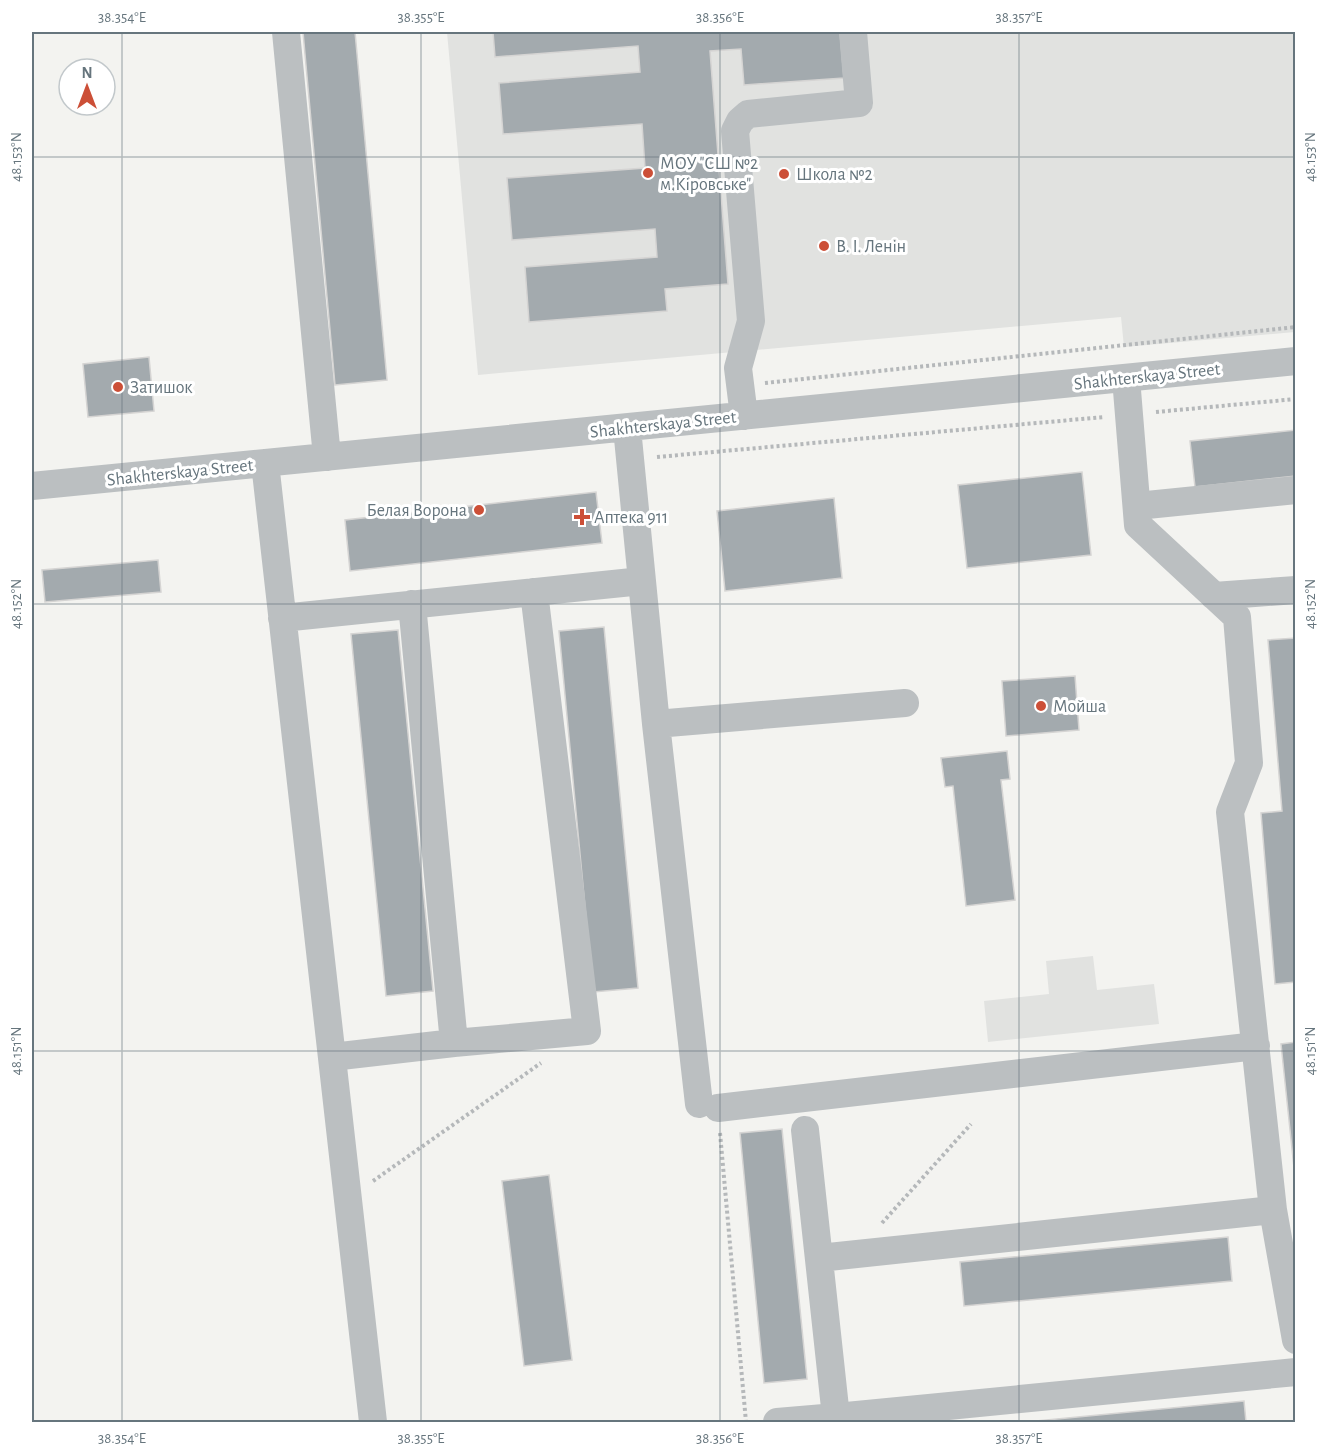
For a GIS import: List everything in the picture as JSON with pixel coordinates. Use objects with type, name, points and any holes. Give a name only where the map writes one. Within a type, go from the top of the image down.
[{"type":"street","points":[[286,32],[327,457]]},
{"type":"street","points":[[744,416],[738,368],[751,321],[735,131],[740,121],[748,114],[860,103],[853,32]]},
{"type":"street","name":"Shakhterskaya Street","points":[[32,486],[1296,361]]},
{"type":"street","points":[[1126,378],[1138,525],[1237,617],[1249,763],[1230,812],[1274,1210],[1296,1340]]},
{"type":"street","points":[[627,428],[656,724],[708,1106],[1256,1046]]},
{"type":"street","points":[[265,463],[373,1422]]},
{"type":"street","points":[[1137,506],[1296,490]]},
{"type":"street","points":[[282,618],[642,581]]},
{"type":"street","points":[[1214,596],[1296,590]]},
{"type":"street","points":[[332,1057],[587,1031],[534,592]]},
{"type":"street","points":[[412,604],[454,1043]]},
{"type":"street","points":[[656,724],[905,703]]},
{"type":"street","points":[[805,1130],[836,1417]]},
{"type":"street","points":[[819,1258],[1274,1210]]},
{"type":"street","points":[[777,1422],[1296,1372]]},
{"type":"path","points":[[630,460],[1296,399]]},
{"type":"path","points":[[348,1198],[549,1058]]},
{"type":"path","points":[[708,1106],[746,1422]]},
{"type":"path","points":[[854,1255],[971,1124]]},
{"type":"shaded area","name":"Школа №2","points":[[447,32],[1295,32],[1295,332],[1124,347],[1121,317],[478,375]]},
{"type":"shaded area","points":[[1093,956],[1097,990],[1154,984],[1159,1024],[988,1042],[984,1001],[1049,994],[1046,961]]},
{"type":"building","points":[[303,32],[355,32],[387,380],[335,385]]},
{"type":"building","name":"МОУ \"СШ №2 м.Кіровське\"","points":[[493,32],[840,32],[844,78],[744,85],[741,49],[710,51],[728,284],[665,289],[667,311],[529,322],[525,267],[657,257],[655,229],[512,240],[507,178],[645,168],[642,124],[503,134],[499,83],[640,72],[638,46],[495,57]]},
{"type":"building","name":"Затишок","points":[[149,357],[154,411],[88,417],[83,364]]},
{"type":"building","points":[[1296,430],[1296,476],[1195,487],[1190,441]]},
{"type":"building","points":[[1082,472],[1091,555],[967,568],[958,485]]},
{"type":"building","points":[[596,492],[602,543],[350,571],[345,520]]},
{"type":"building","points":[[834,498],[842,578],[725,591],[717,511]]},
{"type":"building","points":[[158,560],[161,592],[45,602],[42,570]]},
{"type":"building","points":[[604,627],[638,988],[593,992],[559,631]]},
{"type":"building","points":[[398,630],[433,991],[386,996],[351,634]]},
{"type":"building","points":[[1296,638],[1296,982],[1275,984],[1261,813],[1282,811],[1268,640]]},
{"type":"building","name":"Мойша","points":[[1075,676],[1079,730],[1006,736],[1002,681]]},
{"type":"building","points":[[1007,751],[1010,779],[1001,780],[1015,900],[966,906],[953,786],[945,787],[941,758]]},
{"type":"building","points":[[1296,1042],[1296,1187],[1281,1044]]},
{"type":"building","points":[[782,1129],[807,1379],[764,1383],[740,1133]]},
{"type":"building","points":[[549,1175],[572,1360],[524,1366],[502,1181]]},
{"type":"building","points":[[1228,1237],[1232,1281],[964,1306],[960,1262]]},
{"type":"building","points":[[1244,1401],[1246,1422],[1017,1422],[1036,1421]]},
{"type":"place","name":"МОУ \"СШ №2 м.Кіровське\"","points":[[648,173]]},
{"type":"place","name":"Школа №2","points":[[784,174]]},
{"type":"place","name":"В. І. Ленін","points":[[824,246]]},
{"type":"place","name":"Затишок","points":[[118,387]]},
{"type":"place","name":"Белая Ворона","points":[[479,510]]},
{"type":"place","name":"Аптека 911","points":[[582,517]]},
{"type":"place","name":"Мойша","points":[[1041,706]]}]
